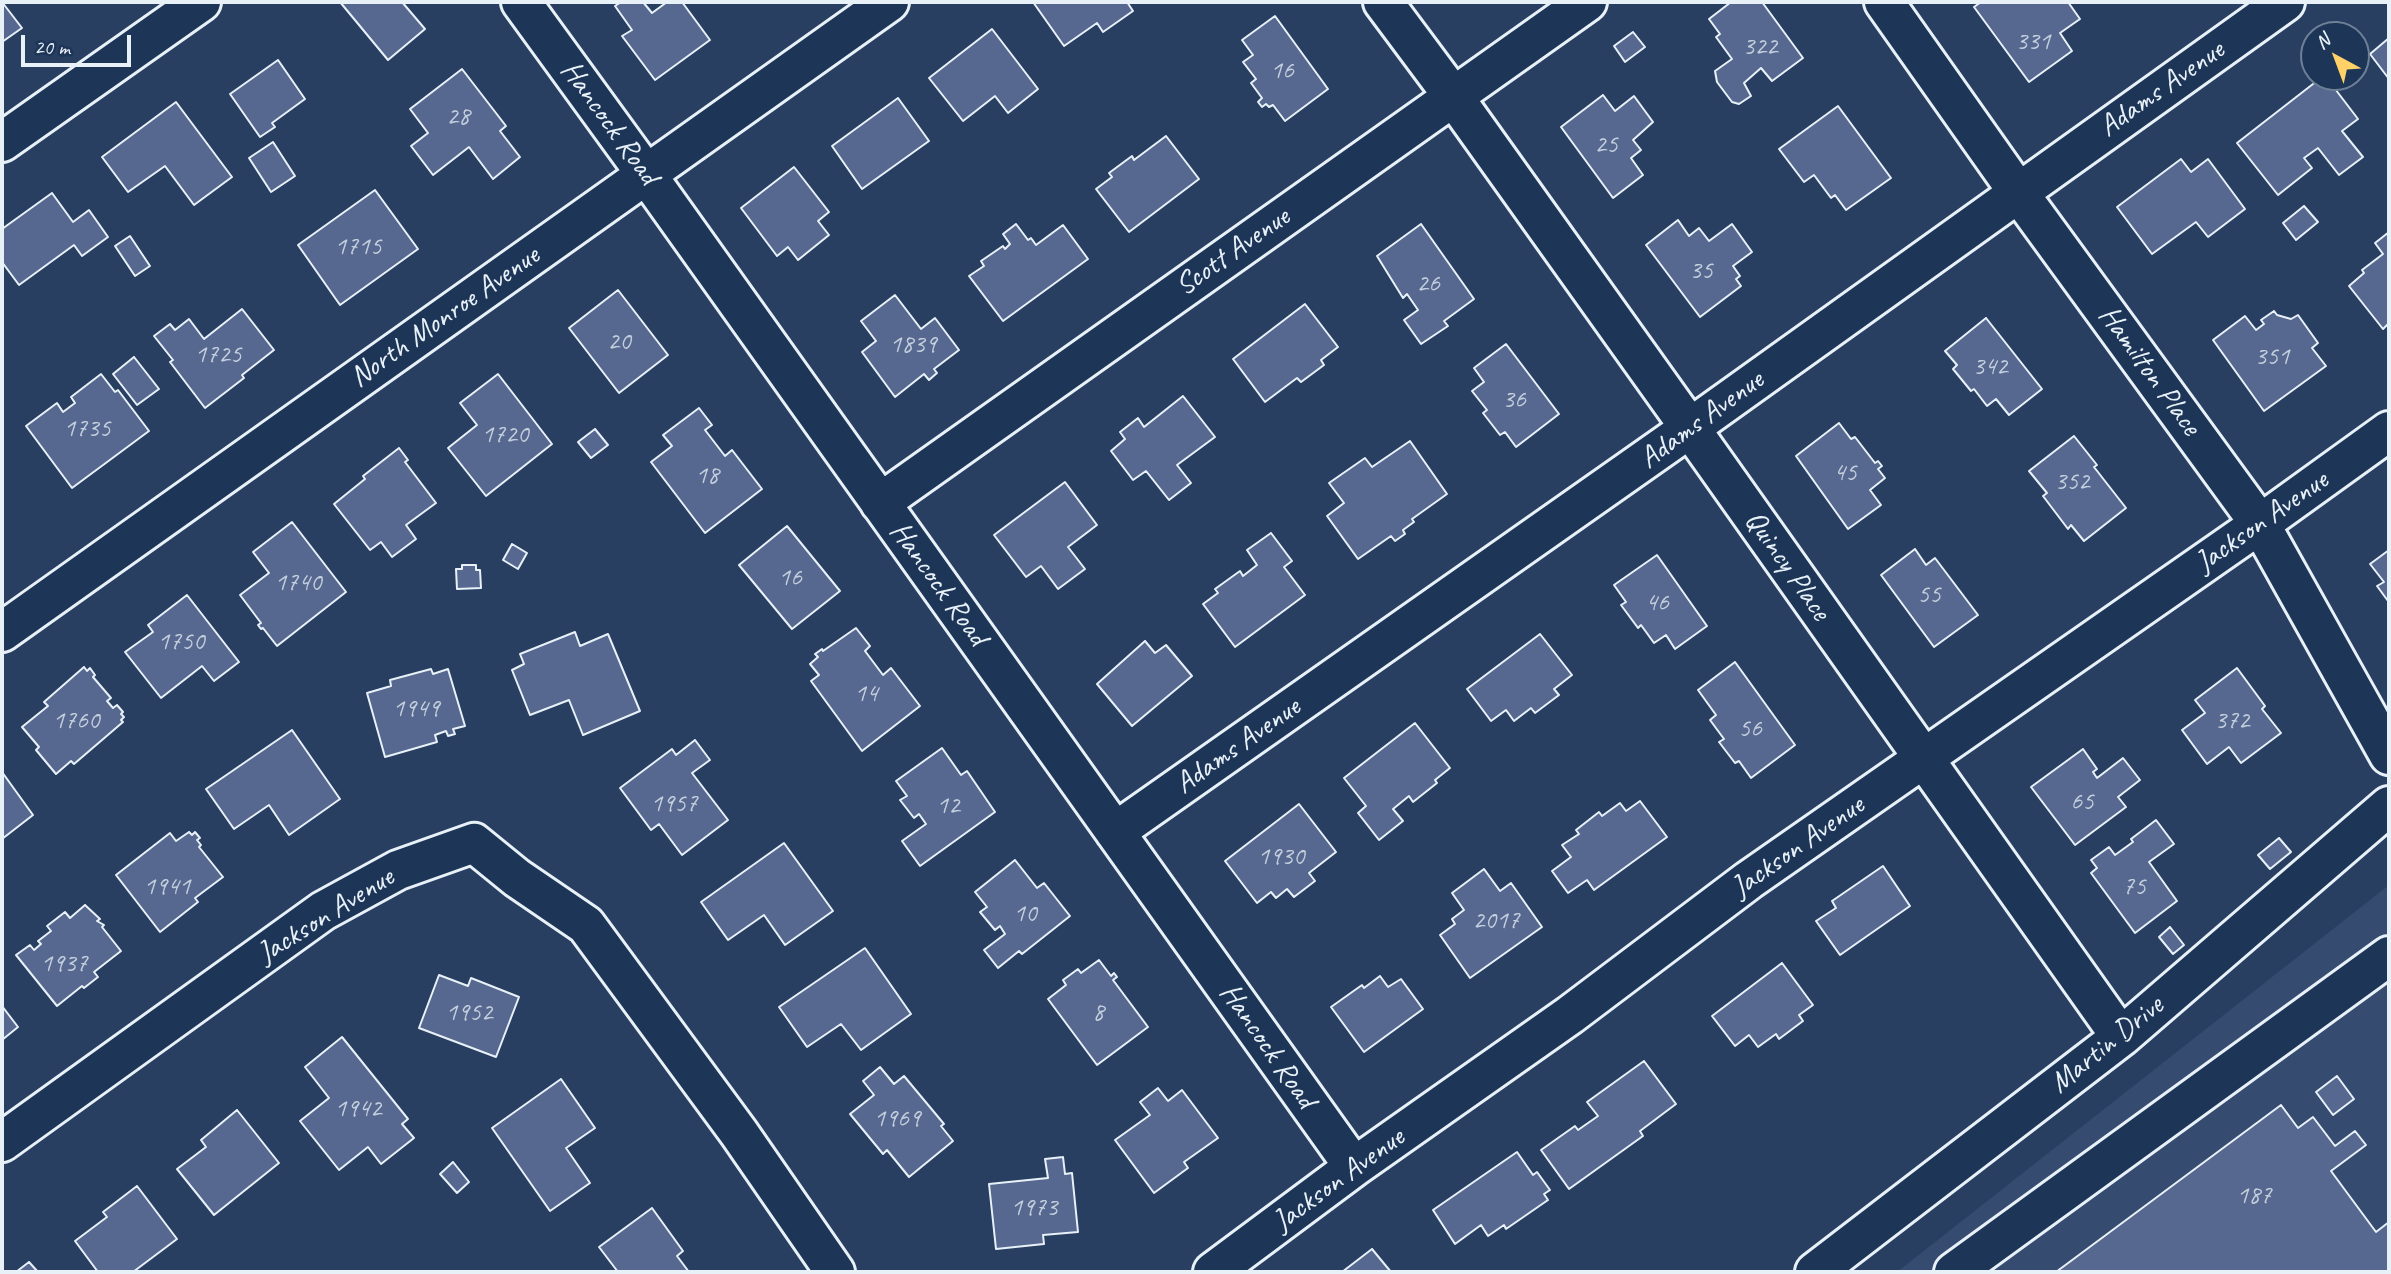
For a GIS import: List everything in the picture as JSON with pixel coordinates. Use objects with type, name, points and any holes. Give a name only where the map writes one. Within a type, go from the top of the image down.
[{"type":"street","points":[[2,142],[201,2]]},
{"type":"street","name":"Hancock Road","points":[[521,2],[1354,1167]]},
{"type":"street","name":"North Monroe Avenue","points":[[2,632],[889,2]]},
{"type":"street","name":"Quincy Place","points":[[1383,2],[1690,428],[2121,1037]]},
{"type":"street","name":"Scott Avenue","points":[[880,503],[1587,2]]},
{"type":"street","name":"Hamilton Place","points":[[1884,2],[2018,192],[2260,524],[2389,755]]},
{"type":"street","name":"Adams Avenue","points":[[1115,832],[1690,428],[2285,2]]},
{"type":"street","name":"Jackson Avenue","points":[[1213,1272],[1354,1167],[1570,1015],[1749,880],[2389,431]]},
{"type":"street","name":"Martin Drive","points":[[1815,1272],[2121,1037],[2389,806]]},
{"type":"street","name":"Jackson Avenue","points":[[2,1142],[323,911],[398,870],[474,844],[517,878],[586,925],[739,1133],[835,1272]]},
{"type":"street","points":[[1954,1272],[2389,956]]},
{"type":"shaded area","points":[[2389,885],[2389,1272],[1897,1272]]},
{"type":"building","points":[[2,2],[22,28],[2,42]]},
{"type":"building","points":[[340,2],[402,2],[425,29],[388,60]]},
{"type":"building","points":[[621,2],[643,2],[652,13],[667,2],[682,2],[710,40],[655,80],[622,36],[632,30],[615,6]]},
{"type":"building","points":[[1033,2],[1127,2],[1133,11],[1103,32],[1097,23],[1064,46]]},
{"type":"building","points":[[1731,2],[1762,2],[1803,58],[1772,81],[1761,68],[1744,83],[1751,96],[1739,104],[1732,102],[1717,82],[1715,71],[1732,59],[1716,37],[1720,34],[1709,19]]},
{"type":"building","points":[[1981,2],[2068,2],[2080,19],[2060,33],[2072,51],[2029,82],[1974,7]]},
{"type":"building","points":[[1275,16],[1328,89],[1285,121],[1273,105],[1269,107],[1266,104],[1262,107],[1258,102],[1262,98],[1251,83],[1256,79],[1243,62],[1253,55],[1242,40]]},
{"type":"building","points":[[992,29],[1038,89],[1008,113],[995,96],[963,121],[929,78]]},
{"type":"building","points":[[1633,32],[1645,47],[1625,62],[1614,46]]},
{"type":"building","points":[[2389,38],[2389,79],[2370,54]]},
{"type":"building","points":[[278,60],[305,99],[272,123],[275,127],[260,137],[230,94]]},
{"type":"building","points":[[462,69],[506,126],[500,131],[520,157],[493,179],[469,147],[433,175],[411,146],[428,133],[410,109]]},
{"type":"building","points":[[2304,91],[2337,91],[2358,119],[2342,131],[2363,157],[2339,175],[2318,148],[2304,158],[2312,168],[2278,195],[2237,143]]},
{"type":"building","points":[[1603,95],[1615,111],[1634,96],[1653,122],[1633,140],[1641,150],[1631,158],[1643,175],[1613,198],[1561,127]]},
{"type":"building","points":[[898,98],[929,141],[862,189],[832,146]]},
{"type":"building","points":[[176,102],[232,177],[194,205],[165,166],[128,192],[102,157]]},
{"type":"building","points":[[1838,106],[1891,178],[1846,210],[1835,195],[1831,198],[1814,175],[1804,182],[1779,149]]},
{"type":"building","points":[[1166,136],[1199,179],[1129,232],[1096,189],[1112,177],[1109,173],[1132,156],[1134,160]]},
{"type":"building","points":[[273,142],[295,176],[271,192],[249,158]]},
{"type":"building","points":[[2181,159],[2191,172],[2208,159],[2245,209],[2208,237],[2196,222],[2152,254],[2117,207]]},
{"type":"building","points":[[794,167],[829,212],[818,221],[829,235],[798,260],[788,247],[777,256],[741,208]]},
{"type":"building","points":[[375,190],[418,249],[340,305],[298,245]]},
{"type":"building","points":[[52,193],[73,222],[89,210],[108,237],[82,256],[74,245],[19,285],[2,262],[2,229]]},
{"type":"building","points":[[2304,206],[2318,222],[2296,240],[2283,223]]},
{"type":"building","points":[[1678,220],[1689,236],[1699,228],[1709,241],[1732,224],[1752,252],[1733,266],[1740,276],[1736,279],[1741,286],[1700,317],[1646,245]]},
{"type":"building","points":[[1016,224],[1028,240],[1031,238],[1036,245],[1063,225],[1088,259],[1003,321],[969,276],[984,266],[981,261],[1010,244],[1003,234]]},
{"type":"building","points":[[1421,224],[1474,299],[1444,321],[1448,326],[1421,344],[1404,320],[1418,310],[1407,294],[1403,298],[1377,256]]},
{"type":"building","points":[[2389,232],[2389,323],[2383,329],[2349,286],[2364,273],[2362,270],[2383,254],[2375,243]]},
{"type":"building","points":[[130,236],[150,266],[135,276],[115,246]]},
{"type":"building","points":[[618,290],[668,355],[619,393],[569,328]]},
{"type":"building","points":[[895,295],[921,329],[935,318],[959,350],[934,369],[937,373],[929,380],[924,374],[895,397],[862,352],[876,341],[861,321]]},
{"type":"building","points":[[1305,304],[1338,347],[1321,360],[1324,365],[1301,382],[1297,378],[1265,402],[1233,359]]},
{"type":"building","points":[[242,309],[274,350],[242,375],[244,378],[205,408],[154,336],[170,324],[175,330],[189,319],[204,339]]},
{"type":"building","points":[[2274,311],[2277,315],[2291,319],[2298,315],[2318,343],[2312,348],[2326,366],[2264,411],[2213,340],[2245,316],[2256,330],[2264,324],[2261,320]]},
{"type":"building","points":[[1986,318],[2042,389],[2009,415],[1996,399],[1987,406],[1974,389],[1971,391],[1953,369],[1957,365],[1945,351]]},
{"type":"building","points":[[1506,344],[1559,414],[1516,447],[1505,432],[1500,435],[1483,413],[1487,410],[1472,391],[1484,382],[1474,368]]},
{"type":"building","points":[[134,357],[159,389],[137,405],[113,374]]},
{"type":"building","points":[[101,374],[115,392],[118,390],[149,431],[72,488],[26,426],[57,403],[63,412],[75,403],[71,397]]},
{"type":"building","points":[[498,374],[552,444],[486,496],[448,448],[477,425],[460,403]]},
{"type":"building","points":[[1183,396],[1215,437],[1177,465],[1191,483],[1169,500],[1146,471],[1133,480],[1111,451],[1125,439],[1120,432],[1138,418],[1144,427]]},
{"type":"building","points":[[699,408],[712,425],[705,430],[725,456],[732,450],[762,489],[705,533],[651,462],[672,446],[663,435]]},
{"type":"building","points":[[1839,423],[1851,439],[1855,437],[1875,463],[1878,461],[1882,466],[1878,469],[1885,478],[1870,490],[1881,505],[1848,529],[1796,456]]},
{"type":"building","points":[[595,429],[608,445],[591,458],[578,442]]},
{"type":"building","points":[[2074,436],[2126,508],[2084,541],[2071,525],[2068,529],[2043,496],[2047,493],[2029,471]]},
{"type":"building","points":[[1410,441],[1447,494],[1412,519],[1414,522],[1403,530],[1405,534],[1395,541],[1391,536],[1358,559],[1327,516],[1344,503],[1329,483],[1365,458],[1372,467]]},
{"type":"building","points":[[399,448],[408,460],[405,462],[436,503],[406,525],[416,539],[392,557],[381,542],[370,550],[334,504],[365,479],[363,476]]},
{"type":"building","points":[[1065,482],[1097,525],[1068,547],[1085,569],[1058,589],[1041,566],[1026,577],[994,535]]},
{"type":"building","points":[[292,522],[346,592],[277,646],[258,625],[261,623],[240,595],[269,573],[253,552]]},
{"type":"building","points":[[787,526],[840,591],[792,629],[739,565]]},
{"type":"building","points":[[1271,533],[1292,561],[1284,567],[1305,595],[1235,647],[1203,604],[1218,593],[1215,589],[1240,571],[1243,576],[1257,565],[1247,550]]},
{"type":"building","points":[[512,544],[527,553],[518,569],[503,560]]},
{"type":"building","points":[[1915,549],[1926,565],[1935,558],[1978,615],[1934,647],[1881,575]]},
{"type":"building","points":[[2389,550],[2388,601],[2377,586],[2384,582],[2370,564]]},
{"type":"building","points":[[1657,555],[1707,626],[1675,649],[1666,635],[1654,643],[1641,625],[1638,628],[1621,605],[1626,602],[1614,585]]},
{"type":"building","points":[[462,565],[476,565],[476,570],[480,570],[481,588],[457,589],[456,569],[462,569]]},
{"type":"building","points":[[187,595],[239,662],[214,681],[202,666],[161,698],[125,652],[153,632],[148,625]]},
{"type":"building","points":[[856,628],[870,646],[865,651],[883,675],[891,668],[920,706],[862,751],[811,681],[819,675],[810,664],[818,657],[815,654]]},
{"type":"building","points":[[575,632],[580,646],[608,634],[640,711],[583,735],[569,700],[530,715],[512,670],[524,664],[520,654]]},
{"type":"building","points":[[1540,634],[1572,675],[1554,689],[1559,695],[1535,713],[1531,708],[1514,721],[1506,710],[1491,721],[1467,689]]},
{"type":"building","points":[[1145,641],[1155,653],[1166,645],[1192,676],[1132,726],[1097,684]]},
{"type":"building","points":[[1735,662],[1795,745],[1751,778],[1739,761],[1735,763],[1719,742],[1724,739],[1710,720],[1716,715],[1698,690]]},
{"type":"building","points":[[84,667],[87,671],[90,668],[95,675],[93,677],[111,698],[107,701],[113,708],[117,705],[123,712],[123,722],[74,764],[71,761],[56,774],[36,750],[39,747],[22,727],[48,706],[44,702]]},
{"type":"building","points":[[2237,668],[2265,706],[2262,709],[2281,733],[2241,763],[2229,747],[2207,764],[2182,730],[2205,713],[2195,700]]},
{"type":"building","points":[[431,669],[433,674],[448,669],[465,726],[453,729],[455,734],[448,736],[446,731],[435,735],[437,742],[385,757],[367,693],[391,686],[390,680]]},
{"type":"building","points":[[1415,723],[1450,768],[1435,780],[1437,783],[1413,802],[1409,796],[1393,809],[1403,821],[1379,840],[1358,813],[1366,806],[1344,778]]},
{"type":"building","points":[[292,730],[340,799],[289,835],[269,805],[234,829],[206,789]]},
{"type":"building","points":[[695,740],[710,760],[692,773],[728,820],[682,855],[659,824],[651,830],[620,788],[672,749],[676,755]]},
{"type":"building","points":[[942,748],[961,775],[967,771],[995,812],[920,866],[902,841],[926,824],[919,814],[914,818],[900,800],[907,796],[896,781]]},
{"type":"building","points":[[2083,749],[2097,769],[2093,772],[2097,778],[2123,758],[2140,780],[2118,797],[2126,807],[2075,845],[2031,787]]},
{"type":"building","points":[[2,772],[33,815],[2,839]]},
{"type":"building","points":[[1640,801],[1667,837],[1594,890],[1587,880],[1568,893],[1552,871],[1571,857],[1562,845],[1579,834],[1576,830],[1599,812],[1602,816],[1620,803],[1626,811]]},
{"type":"building","points":[[1299,804],[1336,852],[1309,873],[1315,881],[1294,897],[1287,889],[1276,898],[1271,892],[1257,903],[1225,861]]},
{"type":"building","points":[[2156,820],[2174,844],[2149,862],[2177,901],[2135,933],[2091,873],[2097,868],[2091,860],[2109,847],[2115,855]]},
{"type":"building","points":[[189,832],[192,835],[195,832],[200,838],[197,840],[201,845],[199,847],[223,877],[195,898],[198,902],[160,932],[116,875],[170,833],[176,841]]},
{"type":"building","points":[[2279,838],[2291,852],[2270,869],[2258,855]]},
{"type":"building","points":[[784,843],[833,911],[785,945],[764,915],[728,940],[701,902]]},
{"type":"building","points":[[1015,860],[1037,888],[1044,883],[1070,916],[1022,954],[1019,951],[998,968],[984,950],[1005,934],[1000,926],[995,930],[980,912],[987,907],[975,892]]},
{"type":"building","points":[[1883,866],[1910,906],[1840,955],[1816,921],[1836,908],[1832,901]]},
{"type":"building","points":[[1484,869],[1500,891],[1511,883],[1542,927],[1470,978],[1440,935],[1455,924],[1452,919],[1464,910],[1452,893]]},
{"type":"building","points":[[85,905],[100,919],[97,921],[104,925],[102,927],[121,951],[94,972],[98,977],[57,1006],[16,955],[30,945],[34,950],[41,944],[38,941],[51,931],[47,926],[65,912],[70,918]]},
{"type":"building","points":[[2170,927],[2184,945],[2173,954],[2159,937]]},
{"type":"building","points":[[865,948],[911,1014],[861,1050],[841,1024],[807,1047],[779,1007]]},
{"type":"building","points":[[1099,960],[1111,976],[1114,973],[1117,977],[1113,980],[1148,1027],[1097,1065],[1048,999],[1066,985],[1063,980],[1078,969],[1081,973]]},
{"type":"building","points":[[1782,963],[1813,1005],[1799,1015],[1803,1021],[1779,1039],[1776,1034],[1758,1047],[1749,1035],[1735,1046],[1712,1016]]},
{"type":"building","points":[[439,975],[468,986],[471,978],[519,997],[496,1057],[419,1028]]},
{"type":"building","points":[[1380,976],[1388,987],[1401,979],[1423,1009],[1364,1052],[1331,1007]]},
{"type":"building","points":[[2,1006],[18,1027],[2,1040]]},
{"type":"building","points":[[342,1037],[408,1119],[402,1124],[414,1138],[381,1164],[368,1147],[339,1170],[300,1121],[329,1098],[305,1067]]},
{"type":"building","points":[[1644,1061],[1676,1104],[1640,1131],[1643,1136],[1569,1189],[1541,1150],[1575,1126],[1578,1130],[1598,1116],[1587,1102]]},
{"type":"building","points":[[880,1067],[894,1084],[904,1076],[944,1124],[941,1126],[953,1141],[909,1177],[887,1150],[883,1154],[850,1114],[874,1095],[863,1081]]},
{"type":"building","points":[[2337,1076],[2354,1099],[2333,1115],[2316,1092]]},
{"type":"building","points":[[561,1079],[595,1128],[566,1148],[590,1183],[550,1211],[492,1128]]},
{"type":"building","points":[[1158,1088],[1168,1101],[1182,1090],[1218,1138],[1184,1162],[1188,1168],[1154,1193],[1115,1140],[1150,1115],[1140,1102]]},
{"type":"building","points":[[2281,1105],[2298,1128],[2313,1117],[2335,1146],[2355,1131],[2366,1145],[2331,1171],[2376,1232],[2389,1222],[2389,1272],[2056,1272]]},
{"type":"building","points":[[237,1110],[279,1163],[214,1215],[177,1169],[206,1147],[201,1140]]},
{"type":"building","points":[[1517,1152],[1533,1175],[1537,1172],[1550,1190],[1544,1194],[1548,1200],[1506,1229],[1504,1225],[1488,1236],[1481,1225],[1455,1244],[1433,1210]]},
{"type":"building","points":[[1063,1157],[1065,1174],[1072,1173],[1078,1232],[1043,1235],[1044,1244],[996,1249],[989,1184],[1048,1178],[1045,1159]]},
{"type":"building","points":[[453,1162],[469,1182],[457,1193],[440,1174]]},
{"type":"building","points":[[137,1186],[177,1239],[133,1272],[98,1272],[75,1241],[107,1217],[103,1212]]},
{"type":"building","points":[[652,1208],[683,1251],[677,1256],[689,1272],[618,1272],[599,1247]]},
{"type":"building","points":[[1372,1249],[1391,1272],[1342,1272]]},
{"type":"building","points":[[29,1262],[38,1272],[16,1272]]}]
